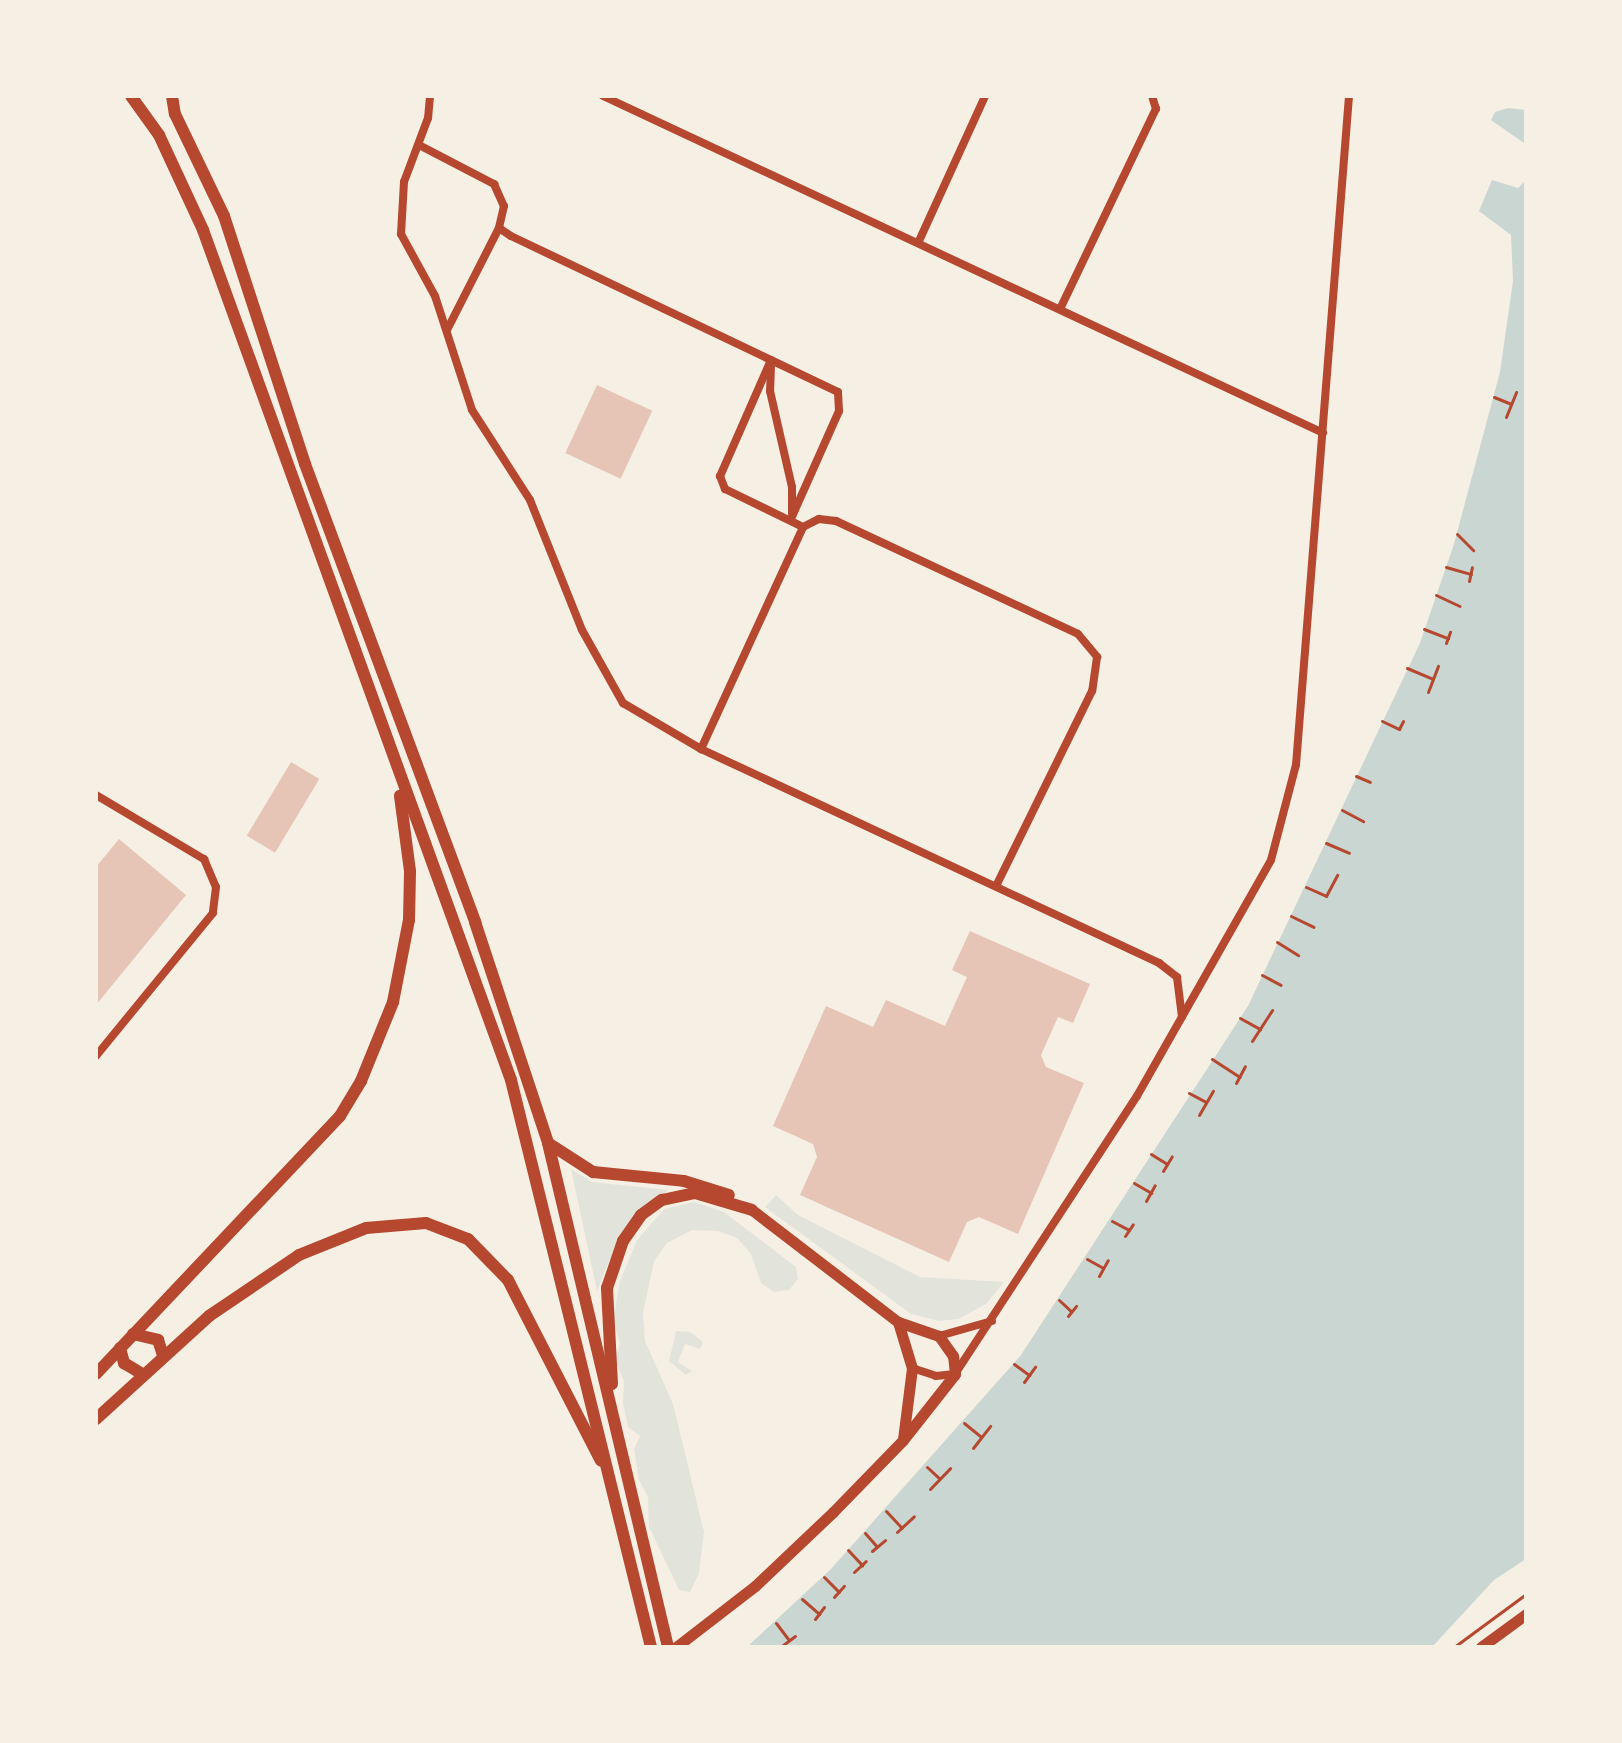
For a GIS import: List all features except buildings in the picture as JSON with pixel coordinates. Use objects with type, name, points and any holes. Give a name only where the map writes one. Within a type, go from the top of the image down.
[{"type":"main road","points":[[131,96],[159,135],[203,230],[398,777],[511,1080],[651,1647]]},
{"type":"main road","points":[[172,96],[175,114],[224,216],[305,464],[475,922],[548,1143],[668,1647]]},
{"type":"main road","points":[[96,1374],[340,1116],[379,1045],[403,963],[409,920],[410,871],[398,777]]},
{"type":"main road","points":[[548,1143],[593,1172],[709,1185],[752,1210],[898,1322],[939,1336],[953,1356],[955,1374],[903,1440],[755,1586],[676,1647]]},
{"type":"main road","points":[[615,1422],[607,1288],[623,1241],[641,1215],[679,1195],[695,1193],[752,1210]]},
{"type":"main road","points":[[96,1419],[163,1355],[247,1288],[333,1239],[397,1224],[447,1228],[488,1254],[508,1280],[613,1486]]},
{"type":"main road","points":[[898,1322],[912,1368],[903,1440]]},
{"type":"main road","points":[[133,1334],[158,1340],[163,1355]]},
{"type":"main road","points":[[120,1348],[124,1363],[142,1374]]},
{"type":"main road","points":[[1481,1647],[1526,1614]]},
{"type":"street","points":[[430,96],[419,145],[404,182],[401,234],[447,330],[472,410],[530,500],[606,679],[623,703],[648,722],[701,749],[1159,963],[1177,977],[1183,991],[1182,1021]]},
{"type":"street","points":[[603,96],[620,100],[1323,433]]},
{"type":"street","points":[[919,241],[985,96]]},
{"type":"street","points":[[1061,307],[1156,109],[1152,96]]},
{"type":"street","points":[[912,1368],[936,1376],[955,1374],[992,1321],[1182,1021],[1254,896],[1283,820],[1298,750],[1349,96]]},
{"type":"street","points":[[419,145],[494,184],[504,206],[499,228],[447,330]]},
{"type":"street","points":[[499,228],[841,397],[791,519]]},
{"type":"street","points":[[771,360],[720,476],[725,489],[803,527]]},
{"type":"street","points":[[771,360],[770,391],[792,487],[791,519]]},
{"type":"street","points":[[701,749],[803,527],[819,519],[836,521],[1078,634],[1097,657],[1092,691],[996,886]]},
{"type":"street","points":[[96,795],[204,859],[216,887],[213,913],[96,1056]]},
{"type":"street","points":[[939,1336],[992,1321]]},
{"type":"path","points":[[1506,417],[1516,392]]},
{"type":"path","points":[[1494,397],[1511,404]]},
{"type":"path","points":[[1457,534],[1473,550]]},
{"type":"path","points":[[1446,567],[1471,574]]},
{"type":"path","points":[[1469,581],[1472,567]]},
{"type":"path","points":[[1436,595],[1460,606]]},
{"type":"path","points":[[1424,629],[1447,641],[1450,632]]},
{"type":"path","points":[[1428,692],[1438,666]]},
{"type":"path","points":[[1407,668],[1433,679]]},
{"type":"path","points":[[1382,721],[1399,729],[1403,721]]},
{"type":"path","points":[[1356,776],[1370,782]]},
{"type":"path","points":[[1342,810],[1363,821]]},
{"type":"path","points":[[1326,843],[1349,853]]},
{"type":"path","points":[[1306,887],[1326,896],[1337,875]]},
{"type":"path","points":[[1291,916],[1314,927]]},
{"type":"path","points":[[1277,942],[1298,955]]},
{"type":"path","points":[[1262,975],[1281,985]]},
{"type":"path","points":[[1252,1041],[1272,1010]]},
{"type":"path","points":[[1240,1018],[1260,1029]]},
{"type":"path","points":[[1212,1059],[1240,1077]]},
{"type":"path","points":[[1236,1083],[1245,1066]]},
{"type":"path","points":[[1199,1115],[1213,1091]]},
{"type":"path","points":[[1189,1093],[1206,1102]]},
{"type":"path","points":[[1151,1154],[1167,1164]]},
{"type":"path","points":[[1163,1171],[1172,1156]]},
{"type":"path","points":[[1134,1183],[1151,1193]]},
{"type":"path","points":[[1146,1201],[1155,1185]]},
{"type":"path","points":[[1112,1221],[1129,1230]]},
{"type":"path","points":[[1125,1236],[1133,1224]]},
{"type":"path","points":[[1087,1259],[1103,1268]]},
{"type":"path","points":[[1099,1276],[1108,1260]]},
{"type":"path","points":[[1059,1300],[1071,1311]]},
{"type":"path","points":[[1068,1316],[1076,1306]]},
{"type":"path","points":[[1014,1364],[1029,1375]]},
{"type":"path","points":[[1024,1382],[1035,1367]]},
{"type":"path","points":[[964,1423],[981,1437]]},
{"type":"path","points":[[973,1448],[990,1426]]},
{"type":"path","points":[[927,1467],[940,1479]]},
{"type":"path","points":[[930,1489],[950,1468]]},
{"type":"path","points":[[886,1511],[902,1528]]},
{"type":"path","points":[[897,1532],[914,1516]]},
{"type":"path","points":[[865,1533],[877,1547]]},
{"type":"path","points":[[872,1551],[885,1540]]},
{"type":"path","points":[[848,1550],[864,1563],[854,1572]]},
{"type":"path","points":[[824,1577],[839,1592]]},
{"type":"path","points":[[834,1597],[844,1586]]},
{"type":"path","points":[[1454,1647],[1526,1594]]},
{"type":"path","points":[[802,1599],[819,1614]]},
{"type":"path","points":[[815,1619],[824,1607]]},
{"type":"path","points":[[776,1623],[789,1640]]},
{"type":"path","points":[[783,1645],[795,1636]]},
{"type":"shaded area","points":[[1508,108],[1526,110],[1526,153],[1524,143],[1491,120],[1495,112]]},
{"type":"shaded area","points":[[1492,180],[1518,188],[1526,180],[1526,1559],[1494,1580],[1432,1647],[747,1647],[831,1569],[1021,1355],[1248,1006],[1420,643],[1454,544],[1500,372],[1513,281],[1511,235],[1479,211]]},
{"type":"shaded area","points":[[571,1169],[592,1182],[668,1190],[641,1215],[609,1261],[597,1291]]},
{"type":"shaded area","points":[[776,1195],[798,1215],[920,1277],[1004,1282],[986,1304],[958,1319],[939,1321],[911,1314],[765,1207]]},
{"type":"shaded area","points":[[695,1202],[724,1212],[796,1267],[798,1279],[789,1290],[774,1292],[761,1283],[751,1254],[737,1238],[718,1231],[692,1230],[667,1243],[654,1261],[643,1313],[645,1341],[673,1404],[704,1532],[699,1573],[690,1592],[679,1590],[649,1527],[648,1497],[639,1480],[634,1449],[640,1436],[628,1427],[623,1403],[624,1381],[615,1360],[620,1343],[613,1321],[620,1281],[637,1240],[664,1209]]},
{"type":"shaded area","points":[[676,1331],[690,1332],[703,1342],[700,1349],[685,1344],[678,1362],[692,1371],[686,1375],[669,1361]]}]
